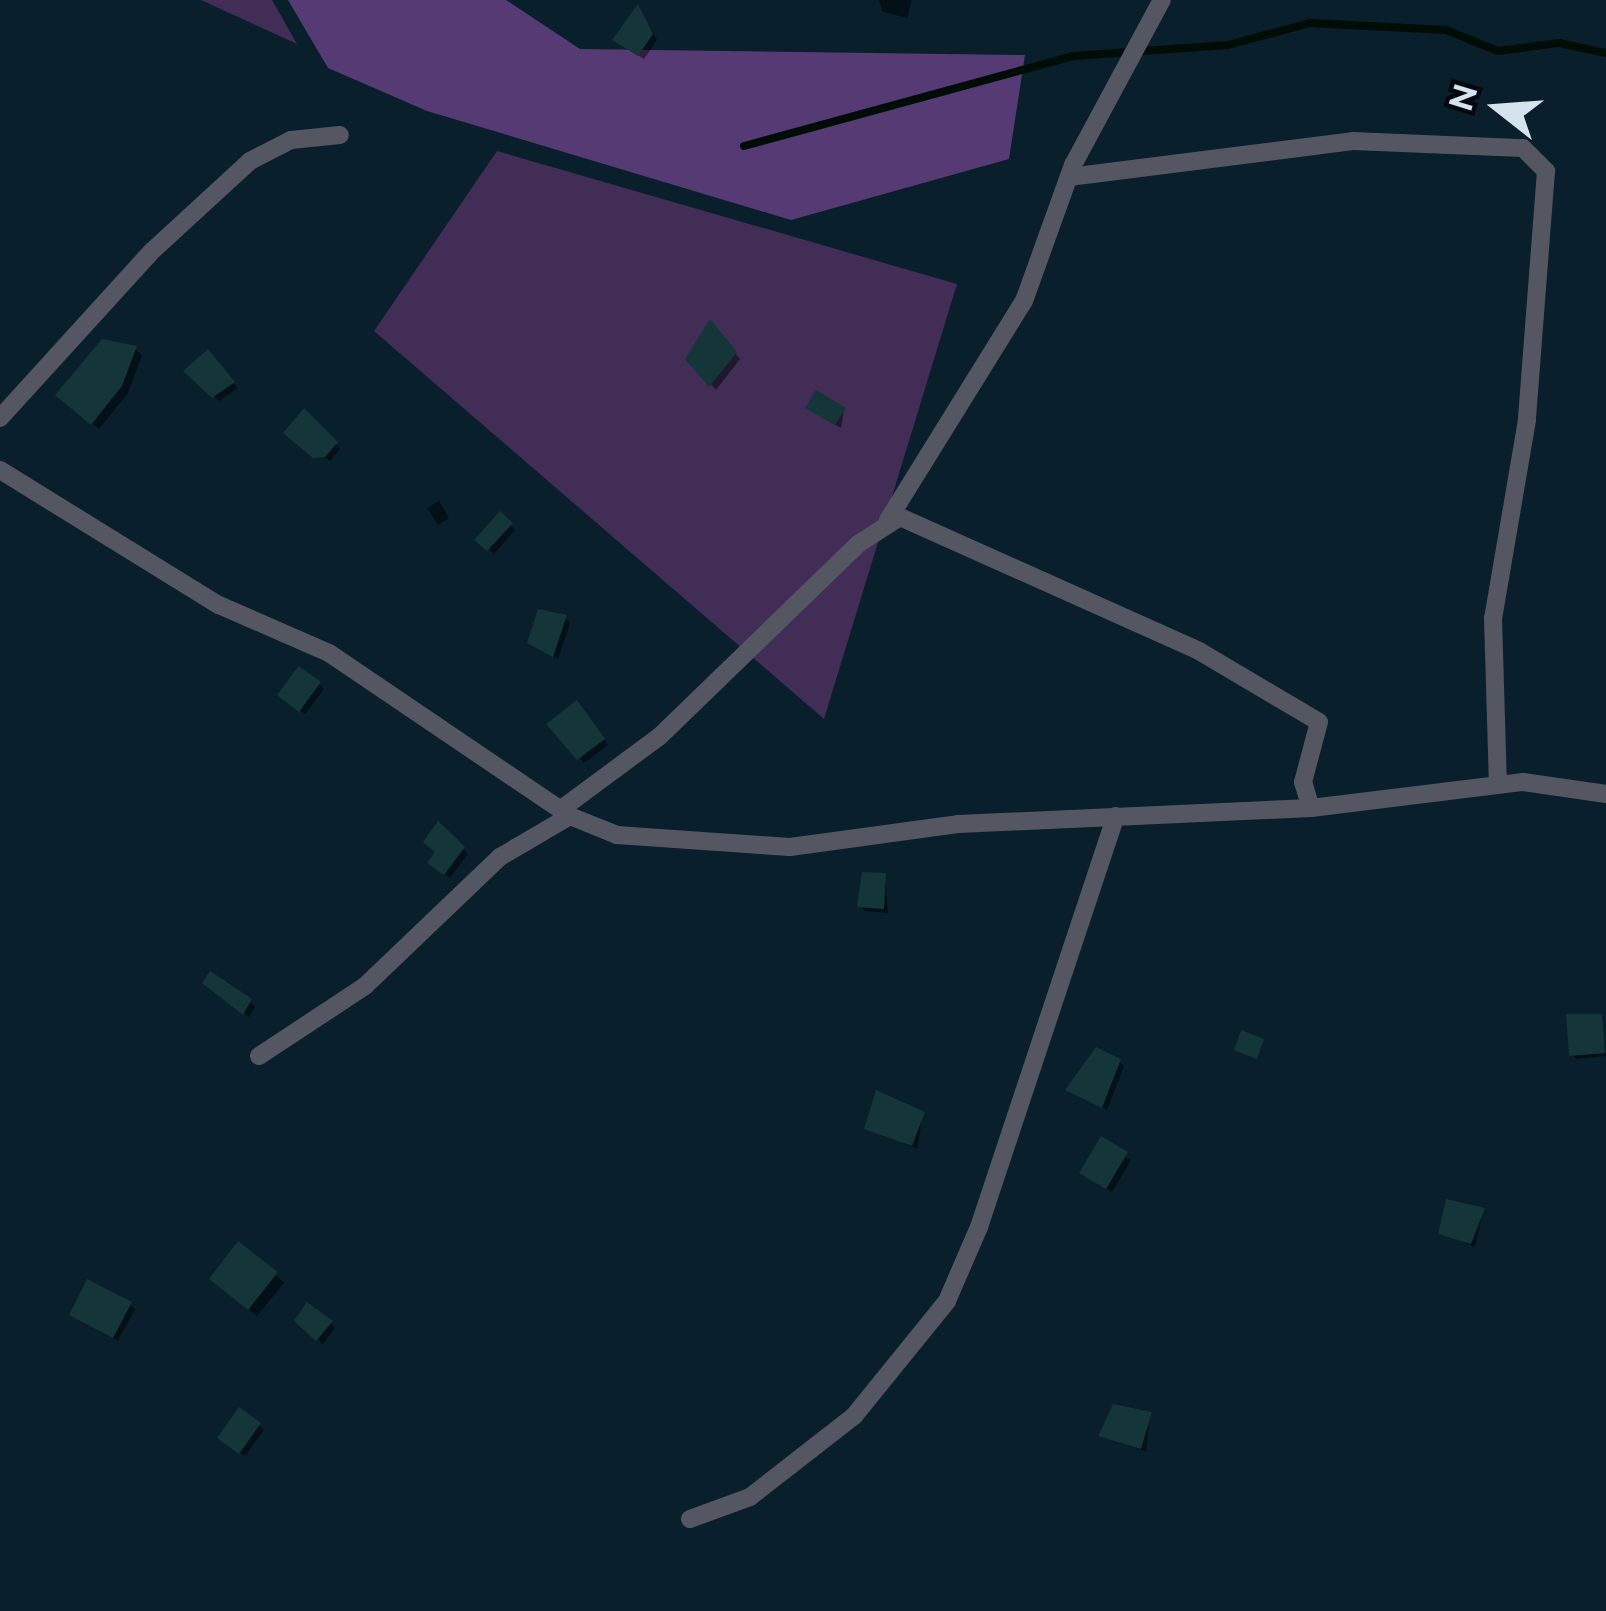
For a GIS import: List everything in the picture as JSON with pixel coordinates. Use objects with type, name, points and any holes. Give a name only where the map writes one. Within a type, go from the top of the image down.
[{"type":"street","points":[[259,1056],[365,986],[500,857],[565,813],[680,718],[888,520],[1024,301],[1069,177],[1127,52],[1162,0]]},
{"type":"street","points":[[0,418],[151,252],[250,161],[291,140],[340,135]]},
{"type":"street","points":[[1069,177],[1353,141],[1523,148],[1546,171],[1527,420],[1493,618],[1498,784]]},
{"type":"street","points":[[0,470],[219,605],[329,653],[565,813],[617,835],[740,848],[1116,816],[1312,808],[1498,784],[1606,794]]},
{"type":"street","points":[[888,520],[927,523],[970,543],[1199,651],[1319,722],[1304,782],[1312,808]]},
{"type":"street","points":[[690,1519],[750,1497],[854,1416],[947,1301],[980,1227],[1116,816]]},
{"type":"shaded area","points":[[201,0],[272,0],[297,44]]},
{"type":"shaded area","points":[[288,0],[506,0],[580,49],[1025,55],[1009,159],[791,220],[427,111],[328,68]]},
{"type":"shaded area","points":[[497,151],[957,284],[824,719],[374,331]]},
{"type":"building","points":[[638,4],[653,34],[638,56],[612,40]]},
{"type":"building","points":[[710,319],[737,352],[709,387],[685,359]]},
{"type":"building","points":[[102,339],[137,346],[122,386],[91,425],[55,395]]},
{"type":"building","points":[[208,349],[235,382],[212,398],[183,371]]},
{"type":"building","points":[[816,390],[846,408],[835,425],[805,408]]},
{"type":"building","points":[[304,408],[338,442],[325,457],[313,458],[283,433]]},
{"type":"building","points":[[500,511],[513,523],[487,551],[474,540]]},
{"type":"building","points":[[538,609],[567,615],[553,657],[527,643]]},
{"type":"building","points":[[299,666],[321,682],[299,712],[277,695]]},
{"type":"building","points":[[577,700],[605,739],[577,760],[546,724]]},
{"type":"building","points":[[438,821],[465,847],[444,875],[427,863],[435,852],[423,842]]},
{"type":"building","points":[[862,872],[886,873],[884,909],[857,907]]},
{"type":"building","points":[[210,971],[252,999],[243,1015],[202,983]]},
{"type":"building","points":[[1566,1014],[1602,1014],[1605,1053],[1569,1056]]},
{"type":"building","points":[[1241,1030],[1264,1039],[1257,1059],[1234,1050]]},
{"type":"building","points":[[1096,1047],[1121,1059],[1102,1108],[1065,1090]]},
{"type":"building","points":[[876,1090],[925,1112],[912,1146],[864,1129]]},
{"type":"building","points":[[1101,1136],[1128,1152],[1106,1189],[1079,1173]]},
{"type":"building","points":[[1446,1199],[1485,1208],[1471,1244],[1438,1234]]},
{"type":"building","points":[[238,1241],[278,1272],[248,1310],[209,1279]]},
{"type":"building","points":[[87,1279],[132,1302],[113,1338],[69,1315]]},
{"type":"building","points":[[307,1302],[333,1321],[316,1341],[294,1321]]},
{"type":"building","points":[[1113,1404],[1152,1412],[1141,1449],[1098,1436]]},
{"type":"building","points":[[239,1407],[261,1423],[239,1454],[217,1438]]},
{"type":"waterway","points":[[744,146],[1073,56],[1228,45],[1310,23],[1446,30],[1498,51],[1559,43],[1606,53]]}]
